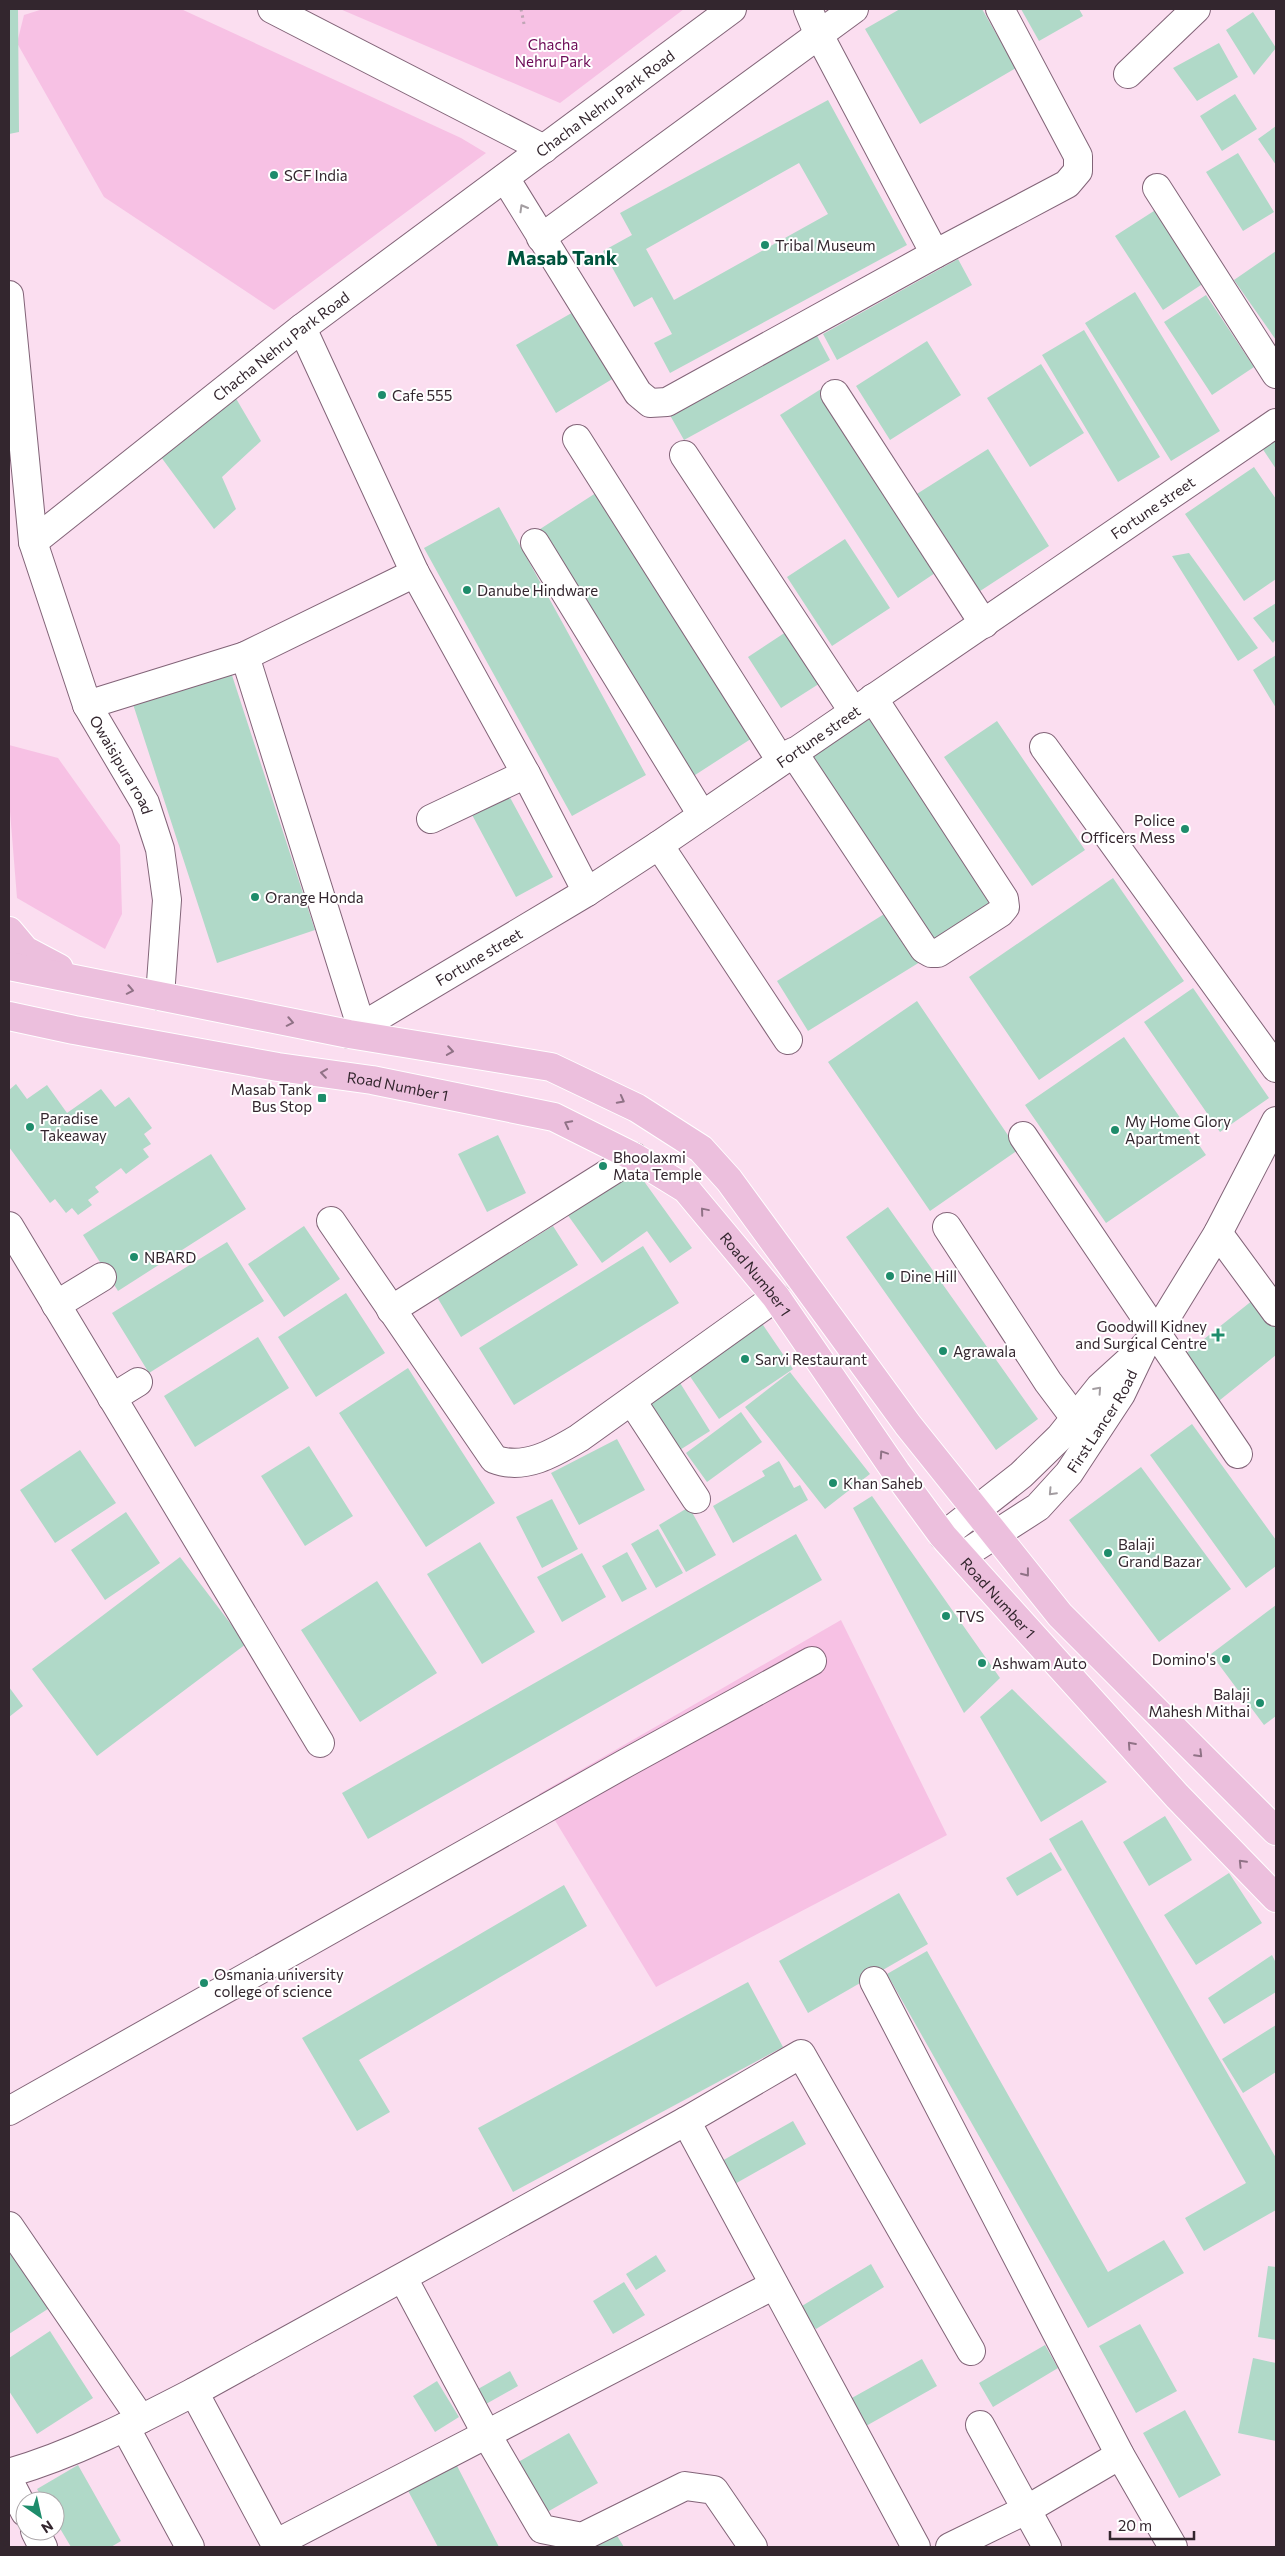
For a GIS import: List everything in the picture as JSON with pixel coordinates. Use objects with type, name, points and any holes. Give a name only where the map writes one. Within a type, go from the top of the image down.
[{"type":"main road","points":[[9,931],[26,950],[82,981]]},
{"type":"main road","points":[[9,966],[160,996],[551,1067],[637,1108],[701,1149],[729,1180],[908,1425],[1060,1615],[1276,1831]]},
{"type":"main road","name":"Road Number 1","points":[[9,1016],[74,1030],[278,1066],[372,1080],[554,1117],[634,1157],[686,1189],[776,1297],[896,1472],[943,1536],[1177,1796],[1276,1898]]},
{"type":"main road","points":[[9,1026],[74,1030]]},
{"type":"street","points":[[272,9],[544,149]]},
{"type":"street","name":"Chacha Nehru Park Road","points":[[33,542],[302,328],[732,9]]},
{"type":"street","points":[[808,9],[818,34],[935,254]]},
{"type":"street","points":[[541,238],[854,9]]},
{"type":"street","points":[[505,178],[638,393],[650,403],[667,402],[935,254],[1067,184],[1078,170],[1078,156],[1000,9]]},
{"type":"street","points":[[1128,74],[1196,9]]},
{"type":"street","points":[[1157,188],[1276,374]]},
{"type":"street","points":[[9,295],[33,542]]},
{"type":"street","points":[[302,328],[415,573],[526,774],[586,892]]},
{"type":"street","points":[[836,394],[984,624]]},
{"type":"street","name":"Fortune street","points":[[355,1030],[586,892],[659,845],[1276,423]]},
{"type":"street","points":[[577,439],[787,756],[924,949],[931,953],[938,953],[1000,913],[1005,906],[1004,899],[684,455]]},
{"type":"street","name":"Owaisipura road","points":[[33,542],[87,705],[145,803],[160,849],[167,900],[160,996]]},
{"type":"street","points":[[535,542],[702,815]]},
{"type":"street","points":[[87,705],[244,656],[415,573]]},
{"type":"street","points":[[244,656],[355,1030]]},
{"type":"street","points":[[1044,747],[1276,1068]]},
{"type":"street","points":[[431,819],[526,774]]},
{"type":"street","points":[[659,845],[788,1040]]},
{"type":"street","name":"First Lancer Road","points":[[962,1556],[1038,1507],[1069,1474],[1121,1394],[1150,1341],[1218,1233],[1276,1121]]},
{"type":"street","points":[[1023,1136],[1150,1341],[1238,1454]]},
{"type":"street","points":[[391,1310],[634,1157]]},
{"type":"street","points":[[331,1221],[494,1459],[505,1463],[548,1456],[632,1401],[776,1297]]},
{"type":"street","points":[[9,1226],[320,1743]]},
{"type":"street","points":[[947,1227],[1048,1382],[1075,1418]]},
{"type":"street","points":[[1218,1233],[1276,1312]]},
{"type":"street","points":[[56,1305],[102,1277]]},
{"type":"street","points":[[943,1536],[1021,1476],[1075,1418],[1100,1387],[1150,1341]]},
{"type":"street","points":[[112,1398],[138,1382]]},
{"type":"street","points":[[632,1401],[696,1499]]},
{"type":"street","points":[[9,2111],[617,1768],[812,1661]]},
{"type":"street","points":[[874,1981],[1120,2455],[1173,2547]]},
{"type":"street","points":[[9,2473],[44,2463],[133,2423],[194,2392],[686,2121],[801,2054],[971,2351]]},
{"type":"street","points":[[686,2121],[916,2547]]},
{"type":"street","points":[[9,2226],[133,2423],[190,2547]]},
{"type":"street","points":[[403,2278],[487,2435],[542,2529],[582,2537],[685,2486],[714,2490],[752,2547]]},
{"type":"street","points":[[194,2392],[276,2546],[774,2285]]},
{"type":"street","points":[[980,2425],[1047,2547]]},
{"type":"street","points":[[950,2547],[1026,2510],[1120,2455]]},
{"type":"street","points":[[9,2481],[15,2493]]},
{"type":"path","points":[[521,9],[524,24]]},
{"type":"green space","name":"SCF India","points":[[43,9],[181,9],[461,138],[486,153],[274,310],[104,197],[17,43],[24,15]]},
{"type":"green space","name":"Chacha Nehru Park","points":[[340,9],[684,9],[560,103]]},
{"type":"green space","points":[[9,745],[58,758],[120,845],[122,914],[105,949],[17,898],[9,799]]},
{"type":"green space","points":[[841,1620],[947,1835],[656,1987],[539,1794]]},
{"type":"building","points":[[9,9],[18,9],[19,132],[9,134]]},
{"type":"building","points":[[900,9],[982,9],[1016,68],[920,124],[865,29]]},
{"type":"building","points":[[1021,9],[1079,9],[1083,16],[1039,41]]},
{"type":"building","points":[[1253,12],[1276,48],[1254,75],[1226,30]]},
{"type":"building","points":[[1219,43],[1238,77],[1197,101],[1173,68]]},
{"type":"building","points":[[1235,94],[1257,129],[1222,151],[1200,116]]},
{"type":"building","points":[[828,100],[907,245],[670,373],[654,343],[672,334],[652,297],[634,307],[603,251],[632,235],[620,213]],"holes":[[[799,163],[828,214],[674,300],[646,249]]]},
{"type":"building","points":[[1276,126],[1276,165],[1258,139]]},
{"type":"building","points":[[1238,153],[1274,212],[1243,231],[1206,172]]},
{"type":"building","points":[[1157,209],[1204,283],[1163,310],[1115,236]]},
{"type":"building","points":[[1276,251],[1276,340],[1234,280]]},
{"type":"building","points":[[958,259],[972,285],[837,360],[823,334]]},
{"type":"building","points":[[1135,292],[1220,431],[1171,461],[1085,323]]},
{"type":"building","points":[[1206,295],[1254,367],[1212,395],[1164,322]]},
{"type":"building","points":[[575,311],[614,378],[556,413],[516,345]]},
{"type":"building","points":[[814,330],[830,360],[684,440],[667,410]]},
{"type":"building","points":[[1084,330],[1160,457],[1118,482],[1042,355]]},
{"type":"building","points":[[927,341],[961,395],[890,440],[856,386]]},
{"type":"building","points":[[1041,364],[1084,433],[1030,467],[987,398]]},
{"type":"building","points":[[821,389],[938,571],[898,598],[780,415]]},
{"type":"building","points":[[231,390],[261,441],[222,477],[236,509],[214,529],[161,457]]},
{"type":"building","points":[[1276,434],[1276,469],[1260,445]]},
{"type":"building","points":[[988,449],[1049,546],[974,595],[912,497]]},
{"type":"building","points":[[1254,467],[1276,499],[1276,579],[1244,601],[1185,514]]},
{"type":"building","points":[[602,489],[760,733],[692,777],[534,533]]},
{"type":"building","points":[[499,507],[646,775],[572,816],[424,548]]},
{"type":"building","points":[[845,539],[890,608],[832,646],[787,577]]},
{"type":"building","points":[[1189,553],[1258,648],[1238,661],[1172,556]]},
{"type":"building","points":[[1276,603],[1276,639],[1273,643],[1253,618]]},
{"type":"building","points":[[792,628],[825,680],[781,708],[748,657]]},
{"type":"building","points":[[1276,655],[1276,708],[1253,670]]},
{"type":"building","points":[[229,666],[315,930],[217,963],[131,698]]},
{"type":"building","points":[[867,711],[998,904],[933,948],[802,755]]},
{"type":"building","points":[[997,721],[1085,850],[1032,886],[944,757]]},
{"type":"building","points":[[507,792],[553,877],[516,897],[470,811]]},
{"type":"building","points":[[1113,878],[1184,981],[1039,1080],[969,977]]},
{"type":"building","points":[[889,911],[920,962],[808,1031],[777,981]]},
{"type":"building","points":[[1193,988],[1269,1098],[1220,1132],[1144,1022]]},
{"type":"building","points":[[917,1001],[1018,1150],[930,1211],[828,1062]]},
{"type":"building","name":"My Home Glory Apartment","points":[[1124,1037],[1206,1155],[1106,1223],[1025,1105]]},
{"type":"building","points":[[16,1084],[27,1099],[47,1085],[67,1113],[101,1089],[115,1107],[129,1097],[152,1128],[144,1134],[151,1144],[143,1149],[149,1157],[126,1174],[121,1168],[95,1187],[99,1192],[88,1200],[92,1205],[78,1215],[72,1208],[66,1213],[55,1199],[50,1203],[9,1147],[9,1090]]},
{"type":"building","points":[[498,1135],[526,1193],[487,1212],[458,1154]]},
{"type":"building","points":[[211,1154],[246,1209],[118,1291],[83,1235]]},
{"type":"building","points":[[633,1166],[692,1248],[670,1263],[647,1231],[602,1263],[567,1214]]},
{"type":"building","points":[[888,1207],[1038,1419],[996,1450],[846,1237]]},
{"type":"building","points":[[304,1226],[340,1279],[284,1317],[248,1264]]},
{"type":"building","points":[[553,1226],[578,1265],[461,1337],[437,1297]]},
{"type":"building","points":[[227,1242],[264,1301],[149,1373],[112,1313]]},
{"type":"building","points":[[643,1246],[679,1303],[514,1405],[479,1348]]},
{"type":"building","points":[[346,1293],[385,1353],[316,1397],[278,1337]]},
{"type":"building","points":[[1253,1300],[1276,1329],[1276,1355],[1215,1404],[1179,1359]]},
{"type":"building","points":[[759,1319],[793,1369],[719,1419],[685,1369]]},
{"type":"building","points":[[258,1337],[289,1388],[195,1447],[164,1396]]},
{"type":"building","points":[[408,1368],[495,1503],[426,1547],[339,1413]]},
{"type":"building","points":[[790,1372],[870,1474],[825,1509],[745,1407]]},
{"type":"building","points":[[677,1378],[710,1431],[675,1453],[642,1400]]},
{"type":"building","points":[[741,1412],[762,1442],[707,1482],[686,1453]]},
{"type":"building","points":[[1192,1424],[1276,1540],[1276,1566],[1246,1588],[1150,1455]]},
{"type":"building","points":[[617,1439],[645,1490],[579,1525],[551,1473]]},
{"type":"building","points":[[309,1446],[353,1516],[305,1546],[261,1476]]},
{"type":"building","points":[[80,1450],[116,1503],[55,1543],[20,1490]]},
{"type":"building","points":[[779,1461],[794,1488],[800,1485],[808,1500],[733,1543],[713,1506],[765,1476],[762,1471]]},
{"type":"building","points":[[1141,1467],[1231,1589],[1159,1642],[1069,1520]]},
{"type":"building","points":[[872,1496],[1000,1678],[964,1713],[853,1508]]},
{"type":"building","points":[[552,1499],[578,1549],[542,1568],[516,1517]]},
{"type":"building","points":[[689,1507],[716,1555],[686,1572],[659,1525]]},
{"type":"building","points":[[126,1512],[160,1563],[105,1600],[71,1550]]},
{"type":"building","points":[[658,1529],[683,1573],[656,1588],[631,1544]]},
{"type":"building","points":[[796,1534],[822,1580],[368,1839],[342,1793]]},
{"type":"building","points":[[480,1542],[535,1632],[482,1664],[427,1574]]},
{"type":"building","points":[[627,1552],[647,1589],[622,1602],[602,1566]]},
{"type":"building","points":[[582,1553],[606,1597],[562,1622],[537,1577]]},
{"type":"building","points":[[180,1557],[246,1644],[97,1756],[32,1669]]},
{"type":"building","points":[[377,1581],[437,1673],[360,1722],[301,1630]]},
{"type":"building","points":[[1276,1605],[1276,1716],[1264,1725],[1211,1654]]},
{"type":"building","points":[[9,1687],[23,1706],[9,1717]]},
{"type":"building","points":[[1012,1689],[1107,1782],[1041,1822],[980,1717]]},
{"type":"building","points":[[1165,1816],[1192,1860],[1149,1886],[1123,1842]]},
{"type":"building","points":[[1082,1820],[1276,2158],[1276,2210],[1204,2251],[1185,2218],[1246,2183],[1049,1839]]},
{"type":"building","points":[[1051,1852],[1062,1870],[1017,1896],[1006,1878]]},
{"type":"building","points":[[1229,1873],[1262,1923],[1196,1965],[1164,1915]]},
{"type":"building","points":[[564,1885],[587,1926],[359,2060],[390,2112],[357,2131],[302,2038]]},
{"type":"building","points":[[899,1893],[928,1944],[808,2013],[779,1961]]},
{"type":"building","points":[[927,1951],[1108,2272],[1164,2240],[1184,2273],[1088,2328],[887,1974]]},
{"type":"building","points":[[1272,1955],[1276,1963],[1276,1992],[1224,2024],[1208,1998]]},
{"type":"building","points":[[748,1982],[783,2047],[513,2192],[478,2128]]},
{"type":"building","points":[[1276,2025],[1276,2072],[1243,2093],[1222,2059]]},
{"type":"building","points":[[793,2121],[806,2144],[733,2185],[720,2162]]},
{"type":"building","points":[[9,2235],[54,2305],[9,2334]]},
{"type":"building","points":[[656,2255],[666,2271],[636,2290],[626,2274]]},
{"type":"building","points":[[871,2264],[884,2287],[816,2329],[797,2309]]},
{"type":"building","points":[[1268,2266],[1276,2267],[1276,2340],[1258,2337]]},
{"type":"building","points":[[624,2282],[645,2315],[613,2334],[593,2301]]},
{"type":"building","points":[[1140,2324],[1177,2391],[1136,2413],[1099,2346]]},
{"type":"building","points":[[50,2331],[93,2398],[37,2434],[9,2391],[9,2358]]},
{"type":"building","points":[[1045,2345],[1058,2368],[993,2407],[979,2383]]},
{"type":"building","points":[[1253,2358],[1276,2363],[1276,2441],[1238,2433]]},
{"type":"building","points":[[922,2359],[937,2386],[866,2426],[850,2399]]},
{"type":"building","points":[[510,2371],[518,2386],[486,2404],[478,2389]]},
{"type":"building","points":[[437,2381],[459,2417],[435,2432],[413,2396]]},
{"type":"building","points":[[1185,2410],[1221,2475],[1179,2498],[1143,2433]]},
{"type":"building","points":[[569,2433],[598,2483],[542,2515],[513,2465]]},
{"type":"building","points":[[454,2460],[499,2547],[438,2547],[405,2485]]},
{"type":"building","points":[[78,2465],[121,2541],[111,2547],[71,2547],[65,2537],[65,2491],[38,2491],[37,2489]]},
{"type":"building","points":[[616,2534],[624,2547],[594,2547]]},
{"type":"place","name":"SCF India","points":[[274,175]]},
{"type":"place","name":"Tribal Museum","points":[[765,245]]},
{"type":"place","name":"Cafe 555","points":[[382,395]]},
{"type":"place","name":"Danube Hindware","points":[[467,590]]},
{"type":"place","name":"Police Officers Mess","points":[[1185,829]]},
{"type":"place","name":"Orange Honda","points":[[255,897]]},
{"type":"place","name":"Masab Tank Bus Stop","points":[[322,1098]]},
{"type":"place","name":"Paradise Takeaway","points":[[30,1127]]},
{"type":"place","name":"My Home Glory Apartment","points":[[1115,1130]]},
{"type":"place","name":"Bhoolaxmi Mata Temple","points":[[603,1166]]},
{"type":"place","name":"NBARD","points":[[134,1257]]},
{"type":"place","name":"Dine Hill","points":[[890,1276]]},
{"type":"place","name":"Goodwill Kidney and Surgical Centre","points":[[1218,1335]]},
{"type":"place","name":"Agrawala","points":[[943,1351]]},
{"type":"place","name":"Sarvi Restaurant","points":[[745,1359]]},
{"type":"place","name":"Khan Saheb","points":[[833,1483]]},
{"type":"place","name":"Balaji Grand Bazar","points":[[1108,1553]]},
{"type":"place","name":"TVS","points":[[946,1616]]},
{"type":"place","name":"Domino's","points":[[1226,1659]]},
{"type":"place","name":"Ashwam Auto","points":[[982,1663]]},
{"type":"place","name":"Balaji Mahesh Mithai","points":[[1260,1703]]},
{"type":"place","name":"Osmania university college of science","points":[[204,1983]]},
{"type":"district","name":"Masab Tank","points":[[562,257]]}]
